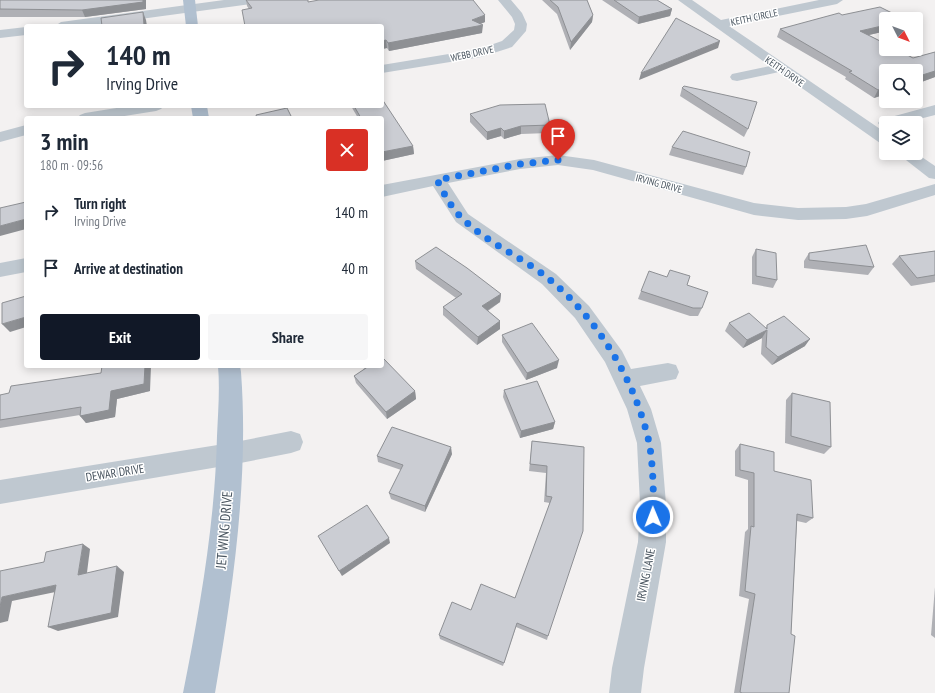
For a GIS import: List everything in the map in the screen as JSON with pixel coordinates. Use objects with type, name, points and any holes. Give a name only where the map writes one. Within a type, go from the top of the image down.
[{"type":"main road","points":[[189,4],[192,24]]},
{"type":"main road","name":"JET WING DRIVE","points":[[199,693],[219,581],[230,454],[230,368]]},
{"type":"street","points":[[73,24],[189,4],[251,0]]},
{"type":"street","name":"WEBB DRIVE","points":[[384,69],[480,53],[508,44],[520,31],[520,24],[518,16],[504,0]]},
{"type":"street","name":"KEITH DRIVE","points":[[684,0],[879,135]]},
{"type":"street","name":"KEITH CIRCLE","points":[[718,24],[837,0]]},
{"type":"street","points":[[0,34],[24,31]]},
{"type":"street","points":[[737,77],[780,68]]},
{"type":"street","points":[[97,116],[144,108]]},
{"type":"street","points":[[912,116],[935,110]]},
{"type":"street","points":[[868,128],[879,125]]},
{"type":"street","points":[[0,137],[24,131]]},
{"type":"street","name":"IRVING DRIVE","points":[[384,191],[520,164],[558,160],[594,165],[754,209],[798,214],[822,215],[867,210],[935,189]]},
{"type":"street","points":[[914,160],[935,174]]},
{"type":"street","name":"IRVING LANE","points":[[437,180],[462,218],[549,279],[582,312],[614,357],[626,379],[639,409],[649,443],[653,504],[652,542],[628,668],[625,693]]},
{"type":"street","points":[[0,270],[24,265]]},
{"type":"street","points":[[626,379],[668,372]]},
{"type":"street","name":"DEWAR DRIVE","points":[[0,492],[230,454],[291,442]]},
{"type":"building","points":[[0,0],[143,0],[143,2],[82,10],[0,9]]},
{"type":"building","points":[[246,0],[308,0],[308,2],[319,0],[473,0],[485,15],[472,20],[483,25],[388,43],[386,40],[384,40],[384,24],[245,24],[242,10],[252,8]]},
{"type":"building","points":[[550,0],[587,0],[593,15],[571,42],[558,7]]},
{"type":"building","points":[[614,0],[657,0],[672,9],[639,17]]},
{"type":"building","points":[[880,7],[890,12],[879,12],[879,27],[860,31],[879,40],[879,56],[909,56],[913,58],[935,52],[935,71],[923,75],[923,64],[879,64],[878,90],[849,72],[852,71],[780,29],[839,13],[842,15]]},
{"type":"building","points":[[143,12],[144,24],[102,24],[101,18]]},
{"type":"building","points":[[676,18],[720,41],[641,73]]},
{"type":"building","points":[[684,86],[757,102],[748,129],[682,88]]},
{"type":"building","points":[[384,102],[413,146],[384,152],[384,116],[360,116],[355,108],[384,108]]},
{"type":"building","points":[[545,104],[550,125],[521,126],[504,131],[501,128],[487,132],[470,114],[500,105]]},
{"type":"building","points":[[287,108],[291,116],[256,116]]},
{"type":"building","points":[[683,131],[750,152],[746,167],[672,147]]},
{"type":"building","points":[[24,202],[24,220],[0,226],[0,208]]},
{"type":"building","points":[[866,245],[874,267],[809,260],[809,253]]},
{"type":"building","points":[[436,247],[501,294],[482,306],[500,321],[478,337],[443,307],[462,294],[415,261]]},
{"type":"building","points":[[756,249],[776,253],[777,280],[756,276]]},
{"type":"building","points":[[935,251],[935,275],[917,278],[899,256]]},
{"type":"building","points":[[670,270],[690,276],[687,285],[708,292],[702,308],[693,308],[641,291],[649,271],[667,277]]},
{"type":"building","points":[[24,297],[24,318],[2,324],[2,303]]},
{"type":"building","points":[[749,313],[767,329],[767,325],[784,316],[810,339],[778,357],[766,347],[767,330],[747,340],[729,323]]},
{"type":"building","points":[[532,323],[559,360],[527,373],[502,335]]},
{"type":"building","points":[[384,359],[415,391],[386,412],[354,376],[366,368],[384,368]]},
{"type":"building","points":[[102,368],[145,368],[144,384],[111,391],[109,410],[80,416],[81,407],[0,420],[0,395],[9,393],[11,386],[101,373]]},
{"type":"building","points":[[537,381],[555,422],[521,431],[504,390]]},
{"type":"building","points":[[792,393],[830,402],[831,447],[791,436]]},
{"type":"building","points":[[392,427],[451,447],[425,506],[389,493],[403,465],[377,456]]},
{"type":"building","points":[[532,441],[584,447],[583,531],[548,636],[517,623],[504,663],[439,635],[452,602],[471,610],[481,584],[515,598],[552,497],[546,496],[547,466],[530,464]]},
{"type":"building","points":[[740,444],[774,452],[774,471],[811,480],[813,518],[797,514],[791,634],[795,636],[789,693],[740,692],[755,594],[745,591],[751,526],[754,527],[754,473],[740,470]]},
{"type":"building","points":[[367,505],[389,538],[339,571],[318,536]]},
{"type":"building","points":[[83,544],[78,575],[117,566],[111,613],[48,627],[56,585],[2,597],[0,607],[0,571],[44,562],[46,552]]},
{"type":"route","points":[[558,160],[538,161],[437,180],[451,205],[462,218],[475,229],[549,279],[582,312],[600,335],[626,379],[639,409],[649,443],[653,517]]}]
